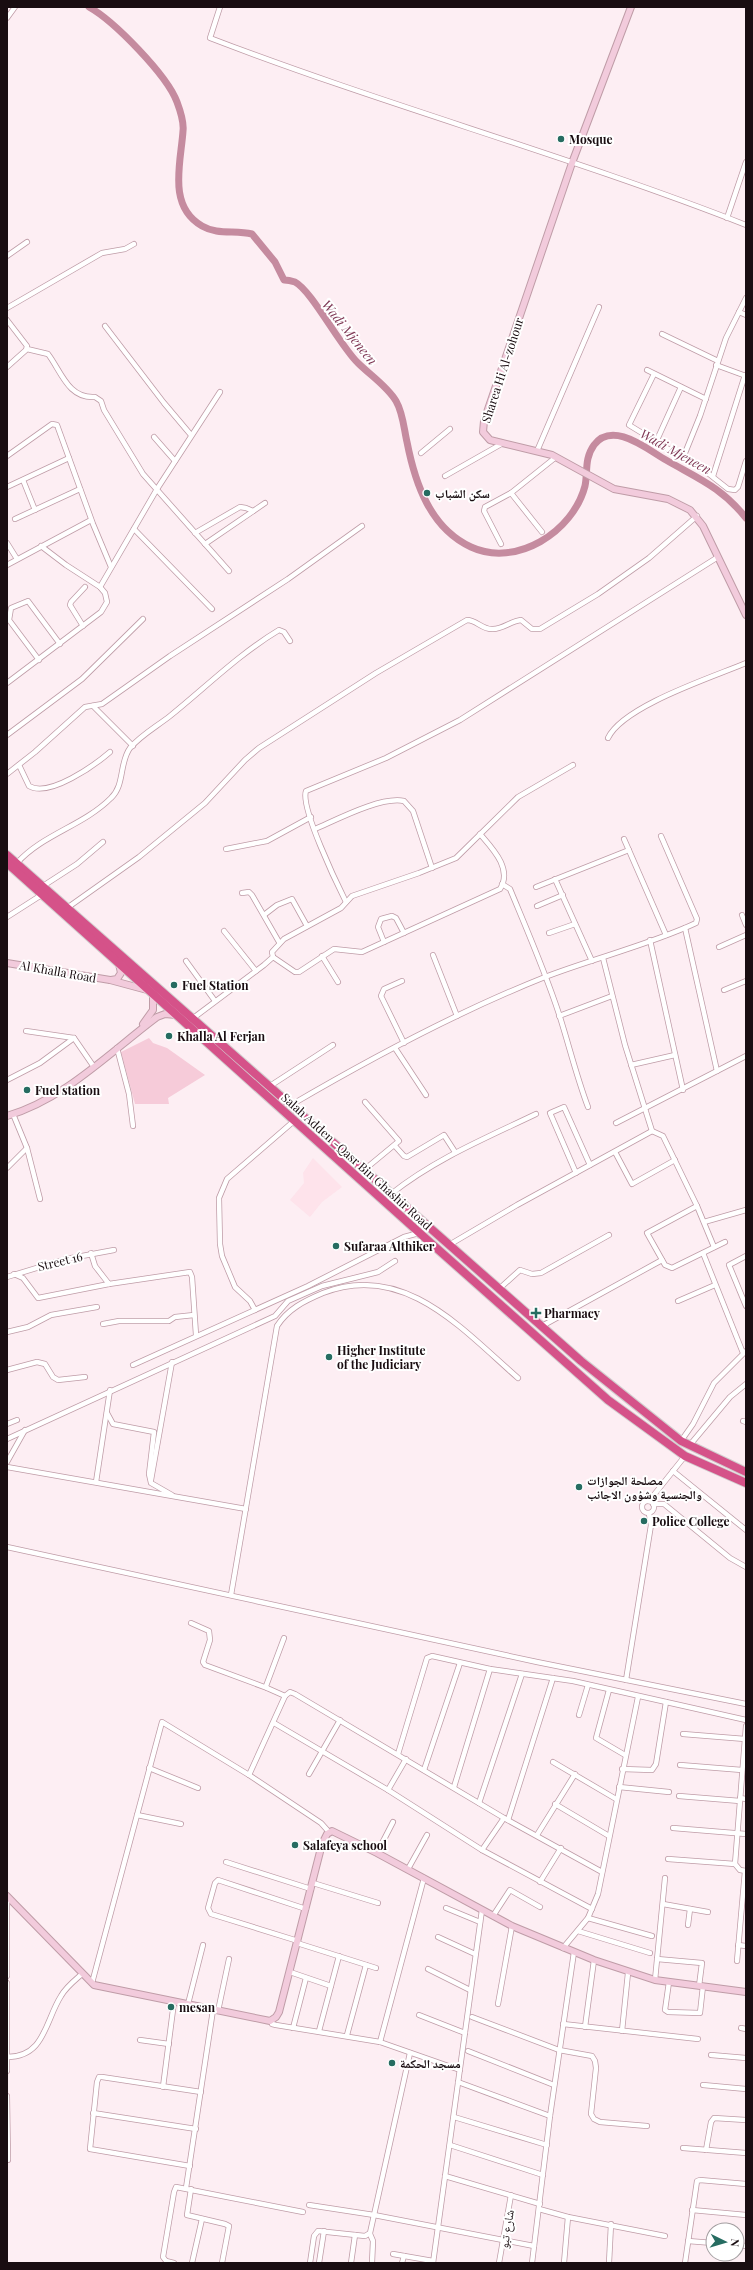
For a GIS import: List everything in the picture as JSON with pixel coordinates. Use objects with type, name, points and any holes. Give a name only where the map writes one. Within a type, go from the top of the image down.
[{"type":"highway","points":[[7,854],[43,890],[67,908],[581,1361],[681,1441],[746,1472]]},
{"type":"highway","name":"Salah Adden -Qasr Bin Ghashir Road","points":[[7,863],[43,890],[117,962],[608,1400],[685,1456],[746,1483]]},
{"type":"highway","points":[[417,1231],[422,1227],[421,1221]]},
{"type":"highway","points":[[440,1251],[438,1244],[447,1244]]},
{"type":"street","points":[[7,18],[15,7]]},
{"type":"street","points":[[220,7],[210,38],[274,62],[572,163],[746,225]]},
{"type":"street","name":"Sharea Hi Al-zohour","points":[[631,7],[572,163],[482,428],[485,437],[556,457],[614,489],[668,499],[684,506],[697,516],[746,615]]},
{"type":"street","points":[[727,218],[746,162]]},
{"type":"street","points":[[7,256],[28,242]]},
{"type":"street","points":[[7,308],[102,253],[125,249],[134,244]]},
{"type":"street","points":[[683,458],[706,399],[717,363],[738,312],[746,298]]},
{"type":"street","points":[[537,451],[599,307]]},
{"type":"street","points":[[738,312],[746,315]]},
{"type":"street","points":[[7,320],[27,348],[48,354],[65,383],[76,393],[86,398],[95,397],[101,401],[104,410],[134,459],[157,490],[229,571]]},
{"type":"street","points":[[105,326],[164,403],[191,435]]},
{"type":"street","points":[[662,334],[717,363],[746,375],[713,476]]},
{"type":"street","points":[[7,367],[27,348]]},
{"type":"street","points":[[647,370],[706,399]]},
{"type":"street","points":[[654,374],[628,425],[713,476],[728,489],[734,490],[738,487],[746,461]]},
{"type":"street","points":[[656,442],[681,387]]},
{"type":"street","points":[[100,587],[175,460],[220,392]]},
{"type":"street","points":[[7,456],[53,424],[57,425],[91,520],[111,567]]},
{"type":"street","points":[[421,453],[450,429]]},
{"type":"street","points":[[154,437],[175,460]]},
{"type":"street","points":[[445,476],[503,443]]},
{"type":"street","points":[[501,544],[484,508],[511,493],[556,457]]},
{"type":"street","points":[[7,487],[69,458]]},
{"type":"street","points":[[23,480],[35,510]]},
{"type":"street","points":[[15,519],[80,489]]},
{"type":"street","points":[[511,493],[542,532]]},
{"type":"street","points":[[205,544],[265,503]]},
{"type":"street","points":[[195,533],[240,507],[246,508],[252,512]]},
{"type":"street","points":[[67,908],[139,857],[205,803],[251,754],[376,673],[467,620],[472,620],[481,627],[487,629],[500,628],[521,620],[532,629],[540,629],[598,594],[649,558],[697,516]]},
{"type":"street","points":[[7,565],[91,520]]},
{"type":"street","points":[[7,774],[85,707],[102,704],[170,656],[288,579],[362,526]]},
{"type":"street","points":[[134,529],[212,609]]},
{"type":"street","points":[[7,543],[17,559]]},
{"type":"street","points":[[7,683],[60,644],[105,607],[106,597],[100,587],[66,566],[41,546]]},
{"type":"street","points":[[346,902],[330,871],[311,817],[305,796],[306,791],[386,758],[460,720],[718,557]]},
{"type":"street","points":[[83,626],[70,606],[71,602],[85,587]]},
{"type":"street","points":[[39,660],[9,620],[12,608],[24,601],[28,601],[60,644]]},
{"type":"street","points":[[7,735],[78,683],[143,619]]},
{"type":"street","points":[[17,863],[35,845],[66,829],[110,799],[118,788],[125,757],[132,746],[236,659],[277,631],[282,631],[290,641]]},
{"type":"street","points":[[608,738],[621,723],[645,705],[746,663]]},
{"type":"street","points":[[93,706],[132,746]]},
{"type":"street","points":[[19,765],[29,786],[40,789],[71,778],[110,752]]},
{"type":"street","points":[[273,957],[272,952],[280,942],[342,908],[346,902],[355,895],[456,858],[518,797],[573,765]]},
{"type":"street","points":[[315,829],[388,801],[404,801],[413,811],[432,868]]},
{"type":"street","points":[[226,849],[267,841],[311,817]]},
{"type":"street","points":[[273,957],[297,972],[337,948],[351,952],[362,952],[500,889],[502,884],[502,869],[499,858],[480,834]]},
{"type":"street","points":[[291,1105],[404,1043],[457,1016],[546,977],[603,958],[696,923],[697,919],[661,836]]},
{"type":"street","points":[[624,839],[666,935]]},
{"type":"street","points":[[7,917],[77,864],[103,842]]},
{"type":"street","points":[[536,887],[629,850]]},
{"type":"street","points":[[555,879],[592,961]]},
{"type":"street","points":[[502,884],[510,889],[546,977],[572,1063],[588,1107]]},
{"type":"street","points":[[242,893],[251,893],[264,915],[264,919],[280,942]]},
{"type":"street","points":[[537,906],[563,895]]},
{"type":"street","points":[[264,915],[277,905],[292,899],[307,926]]},
{"type":"street","points":[[742,914],[746,925]]},
{"type":"street","points":[[384,942],[378,927],[381,919],[392,916],[396,918],[404,933]]},
{"type":"street","points":[[549,933],[576,924]]},
{"type":"street","points":[[685,928],[717,1071]]},
{"type":"street","points":[[224,931],[256,971]]},
{"type":"street","points":[[719,947],[746,935]]},
{"type":"street","points":[[650,940],[683,1090]]},
{"type":"street","points":[[433,954],[457,1016]]},
{"type":"street","points":[[322,956],[338,982]]},
{"type":"street","points":[[192,1019],[273,957]]},
{"type":"street","points":[[603,958],[630,1065],[652,1131],[663,1136],[697,1206],[714,1247]]},
{"type":"street","points":[[186,961],[215,1001]]},
{"type":"street","name":"Al Khalla Road","points":[[110,980],[117,979],[121,973],[117,962]]},
{"type":"street","name":"Al Khalla Road","points":[[7,963],[110,980],[152,992]]},
{"type":"street","points":[[402,981],[384,989],[381,996],[404,1043]]},
{"type":"street","points":[[724,990],[746,982]]},
{"type":"street","points":[[40,1199],[27,1148],[10,1115],[49,1098],[117,1048],[134,1033],[151,1014],[154,1003],[152,992]]},
{"type":"street","points":[[559,1016],[612,996]]},
{"type":"street","points":[[134,1033],[161,1015],[177,1015]]},
{"type":"street","points":[[26,1031],[74,1038],[94,1066]]},
{"type":"street","points":[[7,1080],[40,1063],[74,1038]]},
{"type":"street","points":[[270,1086],[333,1045]]},
{"type":"street","points":[[117,1048],[129,1094],[133,1126]]},
{"type":"street","points":[[395,1048],[426,1095]]},
{"type":"street","points":[[630,1065],[675,1055]]},
{"type":"street","points":[[616,1123],[645,1110],[746,1056]]},
{"type":"street","points":[[364,1170],[398,1142],[397,1138],[365,1102]]},
{"type":"street","points":[[576,1173],[550,1113],[564,1107],[590,1165]]},
{"type":"street","points":[[392,1194],[455,1152],[536,1114]]},
{"type":"street","points":[[255,1310],[235,1287],[222,1256],[220,1244],[219,1198],[227,1179],[294,1120]]},
{"type":"street","points":[[447,1244],[652,1131]]},
{"type":"street","points":[[395,1146],[404,1156],[408,1157],[444,1135],[448,1138],[455,1152]]},
{"type":"street","points":[[7,1168],[27,1148]]},
{"type":"street","points":[[615,1152],[632,1184],[675,1160]]},
{"type":"street","points":[[697,1206],[648,1233],[667,1268],[672,1268],[725,1242]]},
{"type":"street","points":[[704,1222],[746,1210]]},
{"type":"street","points":[[133,1365],[196,1335],[255,1310],[417,1231]]},
{"type":"street","points":[[499,1289],[520,1270],[532,1274],[541,1273],[609,1235]]},
{"type":"street","name":"Street 16","points":[[7,1276],[91,1253],[114,1250]]},
{"type":"street","points":[[91,1253],[95,1266],[107,1283],[110,1284]]},
{"type":"street","points":[[681,1441],[693,1424],[711,1387],[744,1352],[703,1253]]},
{"type":"street","points":[[746,1256],[729,1265],[746,1306]]},
{"type":"street","points":[[542,1326],[662,1260]]},
{"type":"street","points":[[7,1439],[110,1390],[275,1316],[288,1301],[315,1289],[378,1272],[395,1261]]},
{"type":"street","points":[[14,1274],[23,1278],[38,1298],[110,1284],[190,1272],[192,1277],[196,1335]]},
{"type":"street","points":[[232,1595],[277,1326],[286,1312],[313,1297],[336,1288],[360,1285],[384,1287],[410,1294],[437,1308],[518,1378]]},
{"type":"street","points":[[678,1301],[715,1285]]},
{"type":"street","points":[[7,1332],[28,1327],[51,1315],[97,1307]]},
{"type":"street","points":[[103,1324],[119,1321],[169,1321],[175,1317],[194,1315]]},
{"type":"street","points":[[7,1370],[37,1362],[45,1364],[53,1377],[58,1380],[85,1377]]},
{"type":"street","points":[[151,1483],[172,1362]]},
{"type":"street","points":[[689,1446],[730,1397],[746,1384]]},
{"type":"street","points":[[96,1482],[110,1390]]},
{"type":"street","points":[[107,1413],[113,1424],[154,1432],[149,1474],[151,1483],[176,1497]]},
{"type":"street","points":[[7,1424],[17,1420]]},
{"type":"street","points":[[7,1462],[25,1430]]},
{"type":"street","points":[[651,1502],[685,1456]]},
{"type":"street","points":[[7,1467],[246,1509]]},
{"type":"street","points":[[673,1471],[746,1530]]},
{"type":"street","points":[[650,1514],[643,1511],[642,1506],[644,1502],[664,1504],[730,1558],[746,1567]]},
{"type":"street","points":[[650,1514],[654,1511],[651,1502]]},
{"type":"street","points":[[626,1680],[652,1525],[650,1514]]},
{"type":"street","points":[[7,1547],[626,1680],[746,1704]]},
{"type":"street","points":[[191,1623],[209,1632],[210,1636],[203,1662],[205,1665],[285,1696]]},
{"type":"street","points":[[266,1688],[266,1683],[284,1638]]},
{"type":"street","points":[[398,1754],[427,1658],[432,1656],[490,1669],[553,1678],[588,1685],[746,1720]]},
{"type":"street","points":[[424,1770],[460,1663]]},
{"type":"street","points":[[454,1787],[490,1669]]},
{"type":"street","points":[[479,1803],[522,1674]]},
{"type":"street","points":[[482,1850],[506,1819],[553,1678]]},
{"type":"street","points":[[579,1716],[588,1685]]},
{"type":"street","points":[[609,1690],[596,1738],[625,1755]]},
{"type":"street","points":[[249,1775],[285,1696],[290,1692],[398,1754],[506,1819],[602,1872]]},
{"type":"street","points":[[563,1948],[578,1932],[588,1918],[592,1909],[602,1872],[618,1787],[638,1697]]},
{"type":"street","points":[[622,1769],[652,1770],[656,1764],[666,1702]]},
{"type":"street","points":[[309,1774],[340,1720]]},
{"type":"street","points":[[92,1984],[148,1768],[162,1722],[249,1775],[321,1823],[329,1832],[337,1833],[377,1853],[512,1926],[563,1948],[628,1973],[655,1980],[746,1992]]},
{"type":"street","points":[[274,1723],[388,1790],[482,1850],[592,1909]]},
{"type":"street","points":[[737,1961],[744,1908],[746,1871],[740,1870],[735,1864],[746,1726]]},
{"type":"street","points":[[683,1734],[745,1739]]},
{"type":"street","points":[[388,1790],[406,1759]]},
{"type":"street","points":[[553,1762],[616,1799]]},
{"type":"street","points":[[680,1765],[742,1770]]},
{"type":"street","points":[[148,1768],[198,1788]]},
{"type":"street","points":[[537,1835],[575,1774]]},
{"type":"street","points":[[618,1787],[669,1792]]},
{"type":"street","points":[[679,1796],[740,1800],[746,1799]]},
{"type":"street","points":[[556,1804],[609,1836]]},
{"type":"street","points":[[137,1815],[181,1824]]},
{"type":"street","points":[[377,1853],[393,1822]]},
{"type":"street","points":[[673,1828],[746,1834]]},
{"type":"street","points":[[272,2021],[279,2012],[324,1840],[329,1832]]},
{"type":"street","points":[[408,1870],[427,1835]]},
{"type":"street","points":[[540,1882],[560,1848]]},
{"type":"street","points":[[668,1859],[735,1864]]},
{"type":"street","points":[[226,1862],[378,1903]]},
{"type":"street","points":[[380,2042],[424,1878]]},
{"type":"street","points":[[655,1980],[665,1878]]},
{"type":"street","points":[[306,1909],[218,1880],[214,1883],[208,1908],[211,1914],[376,1968]]},
{"type":"street","points":[[493,1916],[510,1890],[540,1907]]},
{"type":"street","points":[[7,1896],[92,1984],[99,1987],[188,2004],[258,2020],[272,2021],[274,2025],[347,2035],[380,2042],[460,2070]]},
{"type":"street","points":[[7,1896],[7,1976]]},
{"type":"street","points":[[663,1904],[708,1912]]},
{"type":"street","points":[[446,1908],[480,1922]]},
{"type":"street","points":[[688,1925],[690,1909]]},
{"type":"street","points":[[393,2254],[433,2262],[482,1910]]},
{"type":"street","points":[[588,1918],[652,1936]]},
{"type":"street","points":[[498,2004],[512,1926]]},
{"type":"street","points":[[578,1932],[650,1953]]},
{"type":"street","points":[[438,1937],[475,1954]]},
{"type":"street","points":[[188,2004],[202,1945]]},
{"type":"street","points":[[738,1945],[746,1946]]},
{"type":"street","points":[[532,2263],[554,2085],[574,1952]]},
{"type":"street","points":[[319,2031],[339,1956]]},
{"type":"street","points":[[186,2188],[216,2010],[229,1959]]},
{"type":"street","points":[[657,1959],[701,1963],[700,2013],[668,2012],[665,2010],[669,1982]]},
{"type":"street","points":[[586,2027],[594,1960]]},
{"type":"street","points":[[347,2035],[366,1965]]},
{"type":"street","points":[[428,1969],[470,1990]]},
{"type":"street","points":[[290,1972],[331,1986]]},
{"type":"street","points":[[622,2031],[628,1973]]},
{"type":"street","points":[[7,2057],[24,2055],[43,2036],[61,1996],[82,1974]]},
{"type":"street","points":[[293,2028],[306,1978]]},
{"type":"street","points":[[7,1983],[7,2071]]},
{"type":"street","points":[[163,2086],[174,2002]]},
{"type":"street","points":[[419,2015],[465,2033]]},
{"type":"street","points":[[472,2017],[559,2050],[592,2056],[595,2061],[591,2114],[594,2119],[600,2122],[647,2126]]},
{"type":"street","points":[[563,2024],[698,2039]]},
{"type":"street","points":[[140,2040],[168,2044]]},
{"type":"street","points":[[468,2051],[554,2085]]},
{"type":"street","points":[[372,2263],[373,2241],[370,2234],[410,2053]]},
{"type":"street","points":[[711,2055],[746,2058]]},
{"type":"street","points":[[190,2166],[90,2149],[89,2144],[93,2113],[100,2077],[201,2092]]},
{"type":"street","points":[[458,2082],[550,2116]]},
{"type":"street","points":[[703,2085],[746,2089]]},
{"type":"street","points":[[7,2096],[8,2160]]},
{"type":"street","points":[[93,2113],[196,2129]]},
{"type":"street","points":[[454,2117],[547,2145]]},
{"type":"street","points":[[706,2150],[711,2122],[714,2118],[746,2120]]},
{"type":"street","points":[[450,2145],[543,2175]]},
{"type":"street","points":[[683,2148],[746,2153]]},
{"type":"street","points":[[445,2176],[511,2195],[568,2217],[611,2224],[664,2236]]},
{"type":"street","points":[[685,2263],[696,2183],[698,2180],[746,2184]]},
{"type":"street","points":[[174,2263],[165,2260],[163,2256],[174,2189],[178,2186],[303,2212]]},
{"type":"street","points":[[191,2189],[186,2214],[229,2226],[222,2263]]},
{"type":"street","name":"شارع تبو","points":[[500,2263],[511,2195]]},
{"type":"street","points":[[309,2205],[374,2215],[534,2246]]},
{"type":"street","points":[[692,2210],[746,2214]]},
{"type":"street","points":[[564,2263],[568,2217]]},
{"type":"street","points":[[192,2263],[202,2218]]},
{"type":"street","points":[[609,2263],[611,2224]]},
{"type":"street","points":[[310,2263],[314,2236],[318,2231],[355,2235],[370,2234]]},
{"type":"street","points":[[320,2263],[324,2231]]},
{"type":"street","points":[[351,2263],[355,2235]]},
{"type":"street","points":[[688,2241],[705,2242]]},
{"type":"street","points":[[402,2263],[404,2256]]},
{"type":"shaded area","points":[[149,1038],[153,1043],[167,1048],[205,1075],[168,1098],[169,1104],[135,1104],[121,1052]]},
{"type":"shaded area","points":[[313,1158],[342,1187],[322,1202],[310,1217],[290,1200],[304,1183],[303,1173]]},
{"type":"waterway","name":"Wadi Mjeneen","points":[[89,7],[112,24],[139,50],[163,78],[177,102],[182,116],[183,128],[179,183],[180,195],[184,207],[191,217],[208,229],[252,234],[275,262],[284,280],[295,282],[302,287],[318,307],[351,355],[392,396],[400,411],[410,458],[420,488],[435,516],[457,539],[471,547],[488,552],[506,553],[524,549],[540,542],[556,531],[579,503],[585,486],[588,460],[591,450],[602,438],[611,435],[630,439],[709,484],[737,507],[746,518]]},
{"type":"place","name":"Mosque","points":[[561,139]]},
{"type":"place","name":"سكن الشباب","points":[[427,493]]},
{"type":"place","name":"Fuel Station","points":[[174,985]]},
{"type":"place","name":"Khalla Al Ferjan","points":[[169,1036]]},
{"type":"place","name":"Fuel station","points":[[27,1090]]},
{"type":"place","name":"Sufaraa Althiker","points":[[336,1246]]},
{"type":"place","name":"Pharmacy","points":[[536,1313]]},
{"type":"place","name":"Higher Institute of the Judiciary","points":[[329,1357]]},
{"type":"place","name":"مصلحة الجوازات والجنسية وشؤون الاجانب","points":[[579,1487]]},
{"type":"place","name":"Police College","points":[[644,1521]]},
{"type":"place","name":"Salafeya school","points":[[295,1845]]},
{"type":"place","name":"mesan","points":[[171,2007]]},
{"type":"place","name":"مسجد الحكمة","points":[[392,2063]]}]
